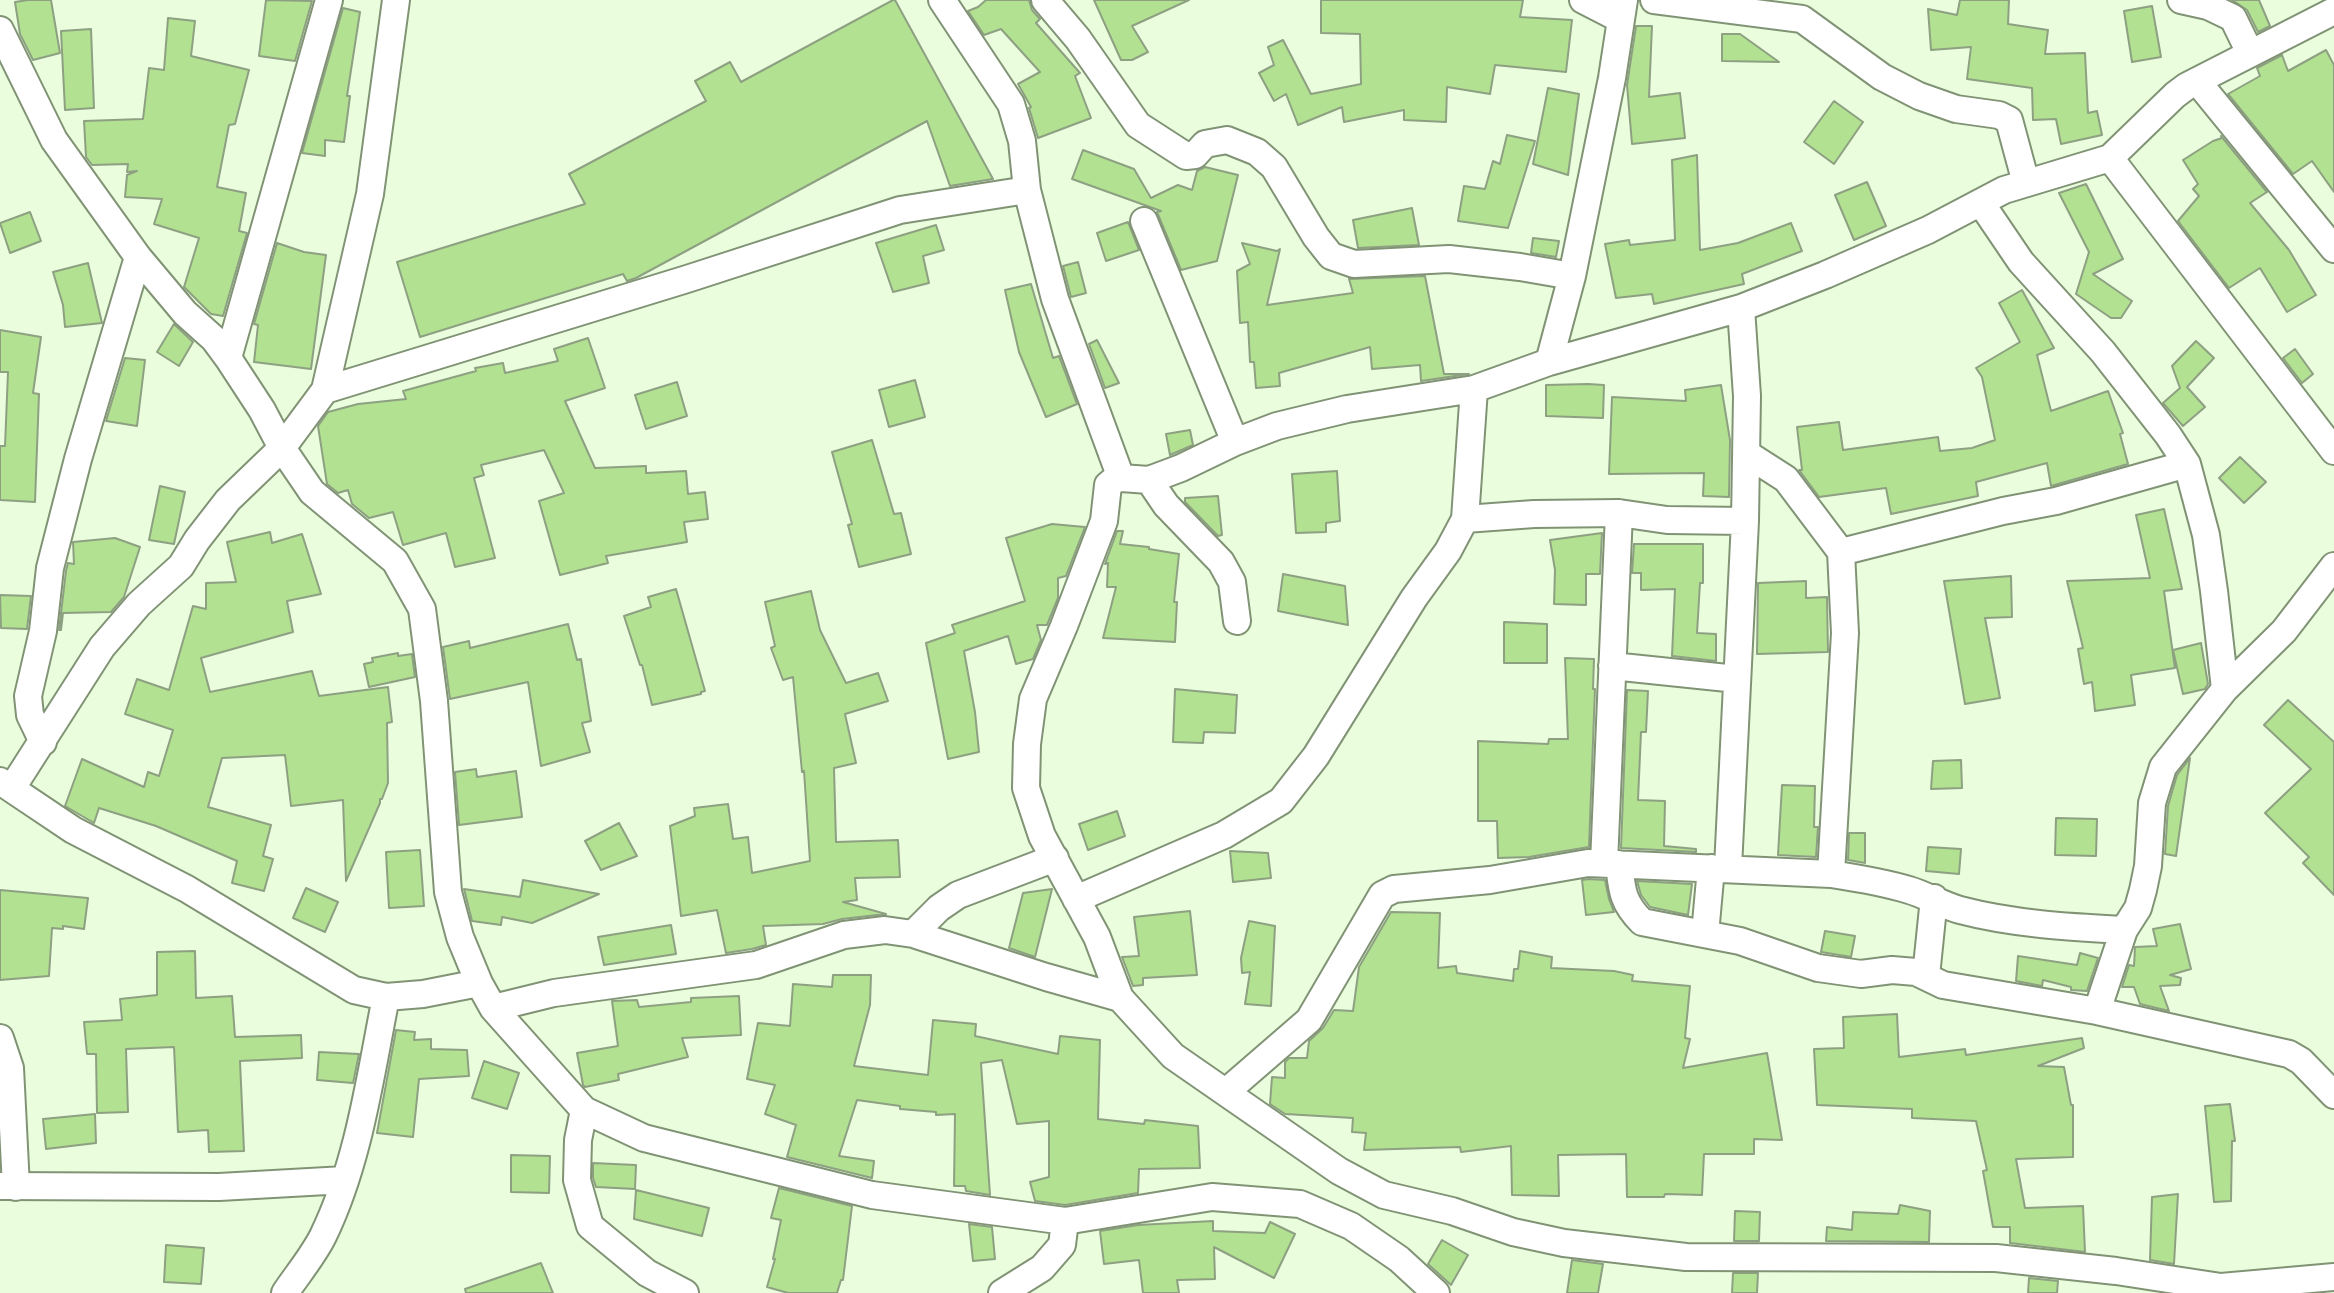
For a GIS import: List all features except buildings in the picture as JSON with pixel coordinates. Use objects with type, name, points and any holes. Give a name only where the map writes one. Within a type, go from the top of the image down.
[{"type":"street","points":[[228,358],[329,0]]},
{"type":"street","points":[[396,0],[370,194],[325,390],[282,448],[228,500],[181,566],[139,604],[102,647],[43,742],[6,784],[73,830],[187,889],[354,990],[386,997],[423,994],[479,983]]},
{"type":"street","points":[[942,0],[1011,104],[1022,141],[1027,190],[1055,299],[1121,478]]},
{"type":"street","points":[[1045,0],[1078,39],[1138,125],[1186,156],[1195,155],[1205,144],[1227,140],[1257,152],[1274,167],[1331,256],[1354,264],[1449,259],[1572,276]]},
{"type":"street","points":[[1549,362],[1572,276],[1612,78],[1622,10],[1583,0]]},
{"type":"street","points":[[1654,0],[1802,19],[1882,77],[1919,96],[1956,109],[1999,115],[2009,120],[2026,183]]},
{"type":"street","points":[[2181,0],[2208,6],[2233,18],[2250,53]]},
{"type":"street","points":[[2331,18],[2250,53],[2197,81],[2175,95],[2110,158],[2004,190],[1928,230],[1741,308],[1549,362],[1474,389],[1347,409],[1277,426],[1149,480],[1114,480],[1108,485],[1100,532],[1033,699],[1027,744],[1026,788],[1042,836],[1097,937],[1120,998],[1173,1056],[1339,1171],[1384,1195],[1452,1211],[1513,1232],[1564,1243],[1686,1257],[1996,1258],[2116,1271],[2221,1287],[2334,1277]]},
{"type":"street","points":[[0,30],[54,140],[138,257],[185,313],[214,339],[312,492],[395,561],[422,609],[434,701],[448,892],[460,937],[493,1008],[584,1110],[644,1138],[872,1195],[1065,1221],[1212,1197],[1300,1204],[1351,1226],[1399,1259],[1436,1293]]},
{"type":"street","points":[[2197,81],[2334,249]]},
{"type":"street","points":[[2110,158],[2334,451]]},
{"type":"street","points":[[325,390],[672,284],[900,210],[1027,190]]},
{"type":"street","points":[[1981,203],[2021,262],[2103,352],[2187,464],[2206,535],[2225,689]]},
{"type":"street","points":[[1144,221],[1235,442]]},
{"type":"street","points":[[43,742],[30,715],[28,696],[43,631],[50,568],[78,459],[138,257]]},
{"type":"street","points":[[1705,934],[1720,868],[1737,679],[1747,454],[1741,308]]},
{"type":"street","points":[[1076,899],[1224,835],[1281,801],[1316,756],[1414,598],[1448,551],[1465,519],[1474,389]]},
{"type":"street","points":[[1747,454],[1786,479],[1841,552],[1845,633],[1831,874]]},
{"type":"street","points":[[1841,552],[2003,511],[2056,501],[2187,464]]},
{"type":"street","points":[[1149,480],[1166,505],[1221,562],[1232,582],[1237,621]]},
{"type":"street","points":[[1465,519],[1619,513],[1667,520],[1745,521]]},
{"type":"street","points":[[1619,513],[1612,666],[1612,863],[1622,897],[1642,922],[1740,941],[1818,968],[1861,974],[1892,970],[1916,972],[1943,985],[2097,1011],[2289,1054],[2301,1061],[2334,1095]]},
{"type":"street","points":[[2097,1011],[2124,930],[2138,908],[2143,890],[2148,866],[2152,803],[2163,767],[2225,689],[2284,631],[2334,566]]},
{"type":"street","points":[[1612,666],[1737,679]]},
{"type":"street","points":[[913,934],[939,908],[958,895],[1055,858]]},
{"type":"street","points":[[1227,1091],[1309,1020],[1382,895],[1394,889],[1490,880],[1588,863],[1831,874],[1907,889],[1957,909],[2009,920],[2056,927],[2124,930]]},
{"type":"street","points":[[1926,976],[1934,898]]},
{"type":"street","points":[[493,1008],[554,993],[756,965],[844,935],[885,930],[913,934],[1120,998]]},
{"type":"street","points":[[285,1293],[322,1238],[345,1180],[360,1127],[386,997]]},
{"type":"street","points":[[0,1038],[10,1068],[8,1186],[219,1187],[345,1180]]},
{"type":"street","points":[[584,1110],[578,1140],[577,1180],[590,1226],[645,1283],[685,1293]]},
{"type":"street","points":[[1351,1226],[1384,1195]]},
{"type":"street","points":[[1002,1293],[1042,1268],[1062,1245],[1065,1221]]},
{"type":"street","points":[[2097,1293],[2116,1271]]}]
